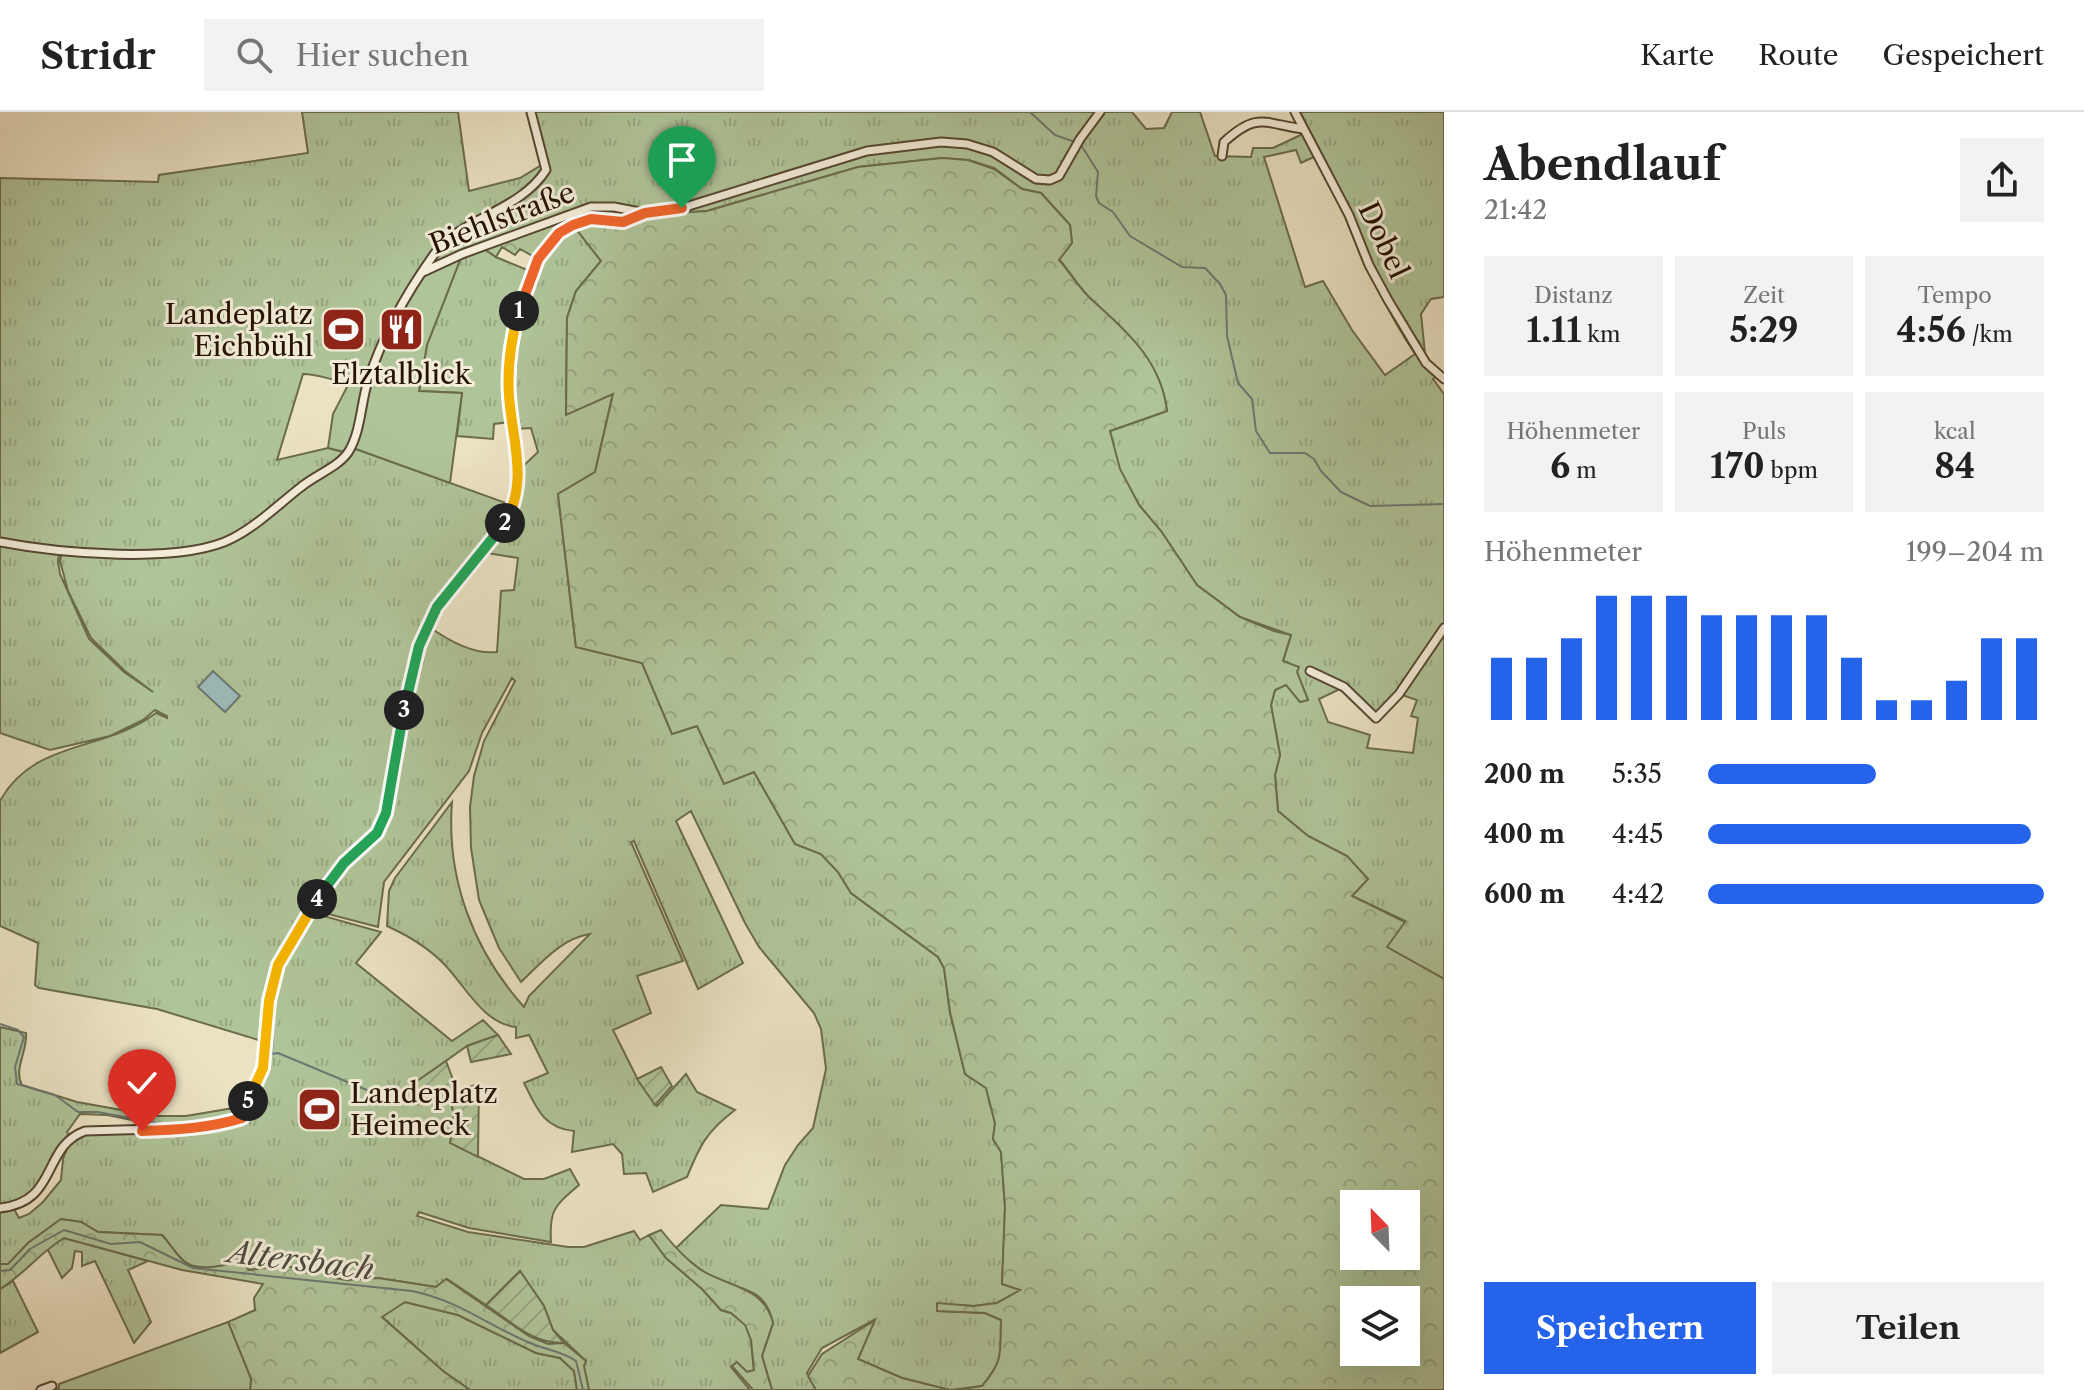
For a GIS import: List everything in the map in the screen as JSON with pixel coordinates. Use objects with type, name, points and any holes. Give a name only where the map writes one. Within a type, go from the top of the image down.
[{"type":"street","name":"Biehlstraße","points":[[0,542],[62,552],[161,553],[211,547],[247,530],[347,453],[383,336],[438,249],[461,231],[537,184],[546,170],[531,112]]},
{"type":"street","points":[[0,1208],[26,1202],[39,1189],[70,1138],[85,1131],[177,1129],[242,1118],[263,1068],[269,1001],[278,965],[323,888],[344,863],[372,839],[386,813],[404,708],[423,634],[437,607],[498,533],[514,507],[517,453],[508,370],[512,334],[538,259],[551,241],[573,225],[591,219],[623,222],[645,213],[682,208],[867,151],[941,142],[967,144],[993,152],[1044,181],[1059,176],[1100,112]]},
{"type":"street","name":"Dobel","points":[[1295,112],[1349,215],[1369,265],[1388,300],[1426,363],[1444,379]]},
{"type":"street","points":[[1222,156],[1224,142],[1250,120],[1266,120],[1303,129]]},
{"type":"street","name":"Biehlstraße","points":[[423,272],[462,254],[591,207],[622,208],[645,213]]},
{"type":"street","points":[[622,208],[623,222]]},
{"type":"street","points":[[1310,671],[1344,687],[1376,718],[1399,694],[1444,628]]},
{"type":"street","points":[[41,1390],[52,1386]]},
{"type":"green space","points":[[302,112],[458,112],[469,191],[520,178],[543,164],[529,112],[1132,112],[1146,129],[1164,128],[1172,112],[1200,112],[1215,156],[1251,157],[1253,148],[1273,148],[1305,133],[1295,112],[1444,112],[1444,297],[1431,299],[1421,314],[1426,363],[1438,375],[1433,379],[1444,394],[1444,979],[1386,947],[1405,921],[1352,896],[1368,879],[1347,856],[1308,836],[1278,811],[1275,775],[1280,755],[1271,705],[1275,690],[1286,684],[1300,702],[1308,700],[1297,672],[1298,667],[1283,661],[1291,635],[1240,617],[1197,585],[1161,531],[1139,505],[1119,469],[1110,431],[1167,411],[1158,377],[1140,348],[1087,295],[1059,259],[1072,243],[1070,225],[1041,193],[1022,189],[994,168],[968,160],[942,158],[858,167],[707,211],[645,215],[613,206],[591,206],[442,261],[424,270],[408,290],[392,320],[368,378],[343,382],[303,374],[277,460],[328,448],[346,453],[244,528],[211,544],[190,549],[147,552],[60,549],[58,561],[60,574],[89,639],[124,672],[153,692],[125,671],[91,638],[68,591],[60,561],[62,552],[170,556],[191,554],[232,542],[336,466],[353,448],[514,506],[518,471],[538,452],[531,428],[514,429],[511,422],[494,424],[493,439],[457,436],[462,393],[419,391],[427,345],[462,255],[483,248],[532,272],[551,241],[573,225],[601,261],[576,291],[567,318],[566,414],[613,393],[595,472],[558,494],[576,647],[642,663],[672,734],[697,726],[724,783],[754,772],[795,844],[821,854],[838,872],[851,893],[938,957],[944,968],[950,1013],[965,1074],[986,1088],[995,1123],[993,1139],[1001,1152],[1005,1207],[1002,1284],[1021,1290],[997,1303],[974,1306],[937,1304],[938,1311],[985,1313],[1001,1320],[998,1362],[982,1386],[950,1390],[902,1378],[858,1359],[874,1320],[822,1348],[807,1373],[816,1390],[772,1390],[762,1356],[773,1323],[766,1304],[748,1290],[710,1276],[675,1249],[721,1205],[768,1209],[785,1165],[813,1128],[826,1069],[821,1029],[814,1013],[759,947],[691,811],[676,821],[743,963],[698,989],[634,841],[631,842],[683,961],[637,976],[651,1013],[613,1030],[637,1078],[657,1106],[686,1074],[697,1092],[735,1110],[705,1139],[687,1177],[653,1192],[646,1173],[624,1174],[622,1154],[613,1144],[572,1152],[574,1131],[548,1121],[524,1083],[548,1073],[529,1035],[516,1038],[516,1027],[485,1012],[432,953],[387,926],[389,891],[395,878],[452,802],[454,858],[467,912],[490,962],[524,1007],[529,996],[590,934],[561,946],[521,982],[499,948],[479,900],[471,848],[470,807],[474,776],[484,741],[515,681],[512,678],[482,733],[469,771],[384,882],[378,927],[313,910],[319,895],[309,912],[381,932],[356,963],[452,1041],[483,1020],[498,1035],[467,1046],[408,1088],[422,1098],[451,1102],[454,1115],[451,1143],[524,1179],[544,1179],[570,1169],[579,1185],[555,1209],[551,1222],[551,1242],[469,1228],[419,1212],[417,1216],[468,1232],[568,1247],[584,1247],[634,1231],[640,1240],[649,1235],[666,1258],[721,1310],[731,1313],[746,1325],[754,1371],[747,1372],[737,1363],[731,1367],[750,1390],[589,1390],[583,1366],[586,1361],[553,1330],[544,1306],[520,1271],[486,1305],[447,1279],[436,1287],[378,1278],[348,1280],[319,1270],[307,1273],[286,1267],[249,1270],[239,1260],[214,1267],[193,1266],[181,1258],[162,1235],[98,1232],[81,1222],[61,1219],[28,1243],[8,1265],[0,1264],[0,1027],[26,1033],[19,1073],[22,1085],[77,1102],[155,1116],[186,1116],[245,1106],[262,1068],[265,1042],[157,1009],[39,988],[35,985],[38,943],[0,926],[0,801],[14,781],[32,767],[51,756],[106,737],[50,750],[0,733],[0,178],[158,182],[159,175],[308,153]],"holes":[[[1296,150],[1301,163],[1316,156],[1385,303],[1415,354],[1385,375],[1352,330],[1323,281],[1305,287],[1264,157]],[[481,552],[518,558],[514,590],[501,591],[497,652],[469,649],[428,626],[437,607]],[[1344,687],[1376,718],[1399,694],[1417,700],[1411,716],[1418,718],[1413,753],[1367,748],[1370,735],[1328,722],[1319,699]],[[155,710],[167,716],[156,713],[136,725],[112,735],[143,720]],[[80,1114],[107,1115],[142,1122],[142,1128],[84,1129],[69,1136],[67,1132]],[[69,1144],[63,1159],[61,1180],[43,1202],[19,1218],[14,1209],[26,1204],[42,1190]]]},
{"type":"green space","points":[[942,158],[968,160],[994,169],[1022,189],[1041,193],[1070,225],[1072,243],[1059,260],[1087,295],[1140,348],[1158,377],[1163,393],[1167,411],[1110,431],[1120,469],[1139,505],[1161,531],[1197,585],[1240,617],[1291,635],[1283,661],[1299,667],[1297,672],[1308,700],[1300,702],[1286,685],[1275,690],[1271,705],[1280,755],[1275,775],[1278,811],[1308,836],[1347,856],[1368,879],[1352,896],[1405,922],[1387,947],[1444,979],[1444,1390],[955,1390],[982,1386],[989,1377],[999,1356],[1001,1320],[985,1313],[937,1311],[937,1303],[974,1306],[997,1303],[1020,1290],[1002,1284],[1005,1207],[1001,1152],[993,1139],[995,1123],[986,1088],[965,1074],[950,1012],[944,968],[938,957],[851,893],[838,872],[821,854],[795,844],[754,772],[724,784],[697,726],[672,734],[642,663],[576,647],[558,494],[595,472],[613,394],[566,415],[567,318],[576,291],[601,261],[573,225],[559,233],[538,259],[520,249],[515,255],[502,247],[496,257],[483,248],[591,208],[613,208],[645,215],[707,211],[858,167]]},
{"type":"green space","points":[[462,255],[427,345],[419,391],[462,393],[450,483],[353,448],[349,453],[328,448],[333,414],[348,385],[369,379],[384,337],[424,273]]},
{"type":"green space","points":[[498,1035],[511,1054],[471,1062],[467,1046]]},
{"type":"green space","points":[[446,1061],[457,1090],[479,1084],[478,1157],[450,1143],[454,1115],[451,1102],[422,1098],[407,1088]]},
{"type":"green space","points":[[661,1067],[672,1086],[655,1105],[637,1079]]},
{"type":"green space","points":[[61,1219],[81,1222],[98,1232],[162,1235],[184,1262],[193,1266],[221,1266],[239,1259],[249,1270],[286,1267],[307,1273],[319,1269],[334,1278],[347,1280],[378,1278],[436,1287],[446,1279],[529,1336],[548,1344],[564,1343],[586,1361],[584,1366],[589,1390],[577,1390],[574,1371],[560,1358],[536,1353],[458,1315],[405,1302],[382,1317],[443,1371],[470,1390],[250,1390],[251,1379],[228,1322],[255,1310],[254,1298],[263,1284],[182,1270],[64,1238],[0,1289],[0,1264],[8,1264],[28,1243]]},
{"type":"green space","points":[[661,1230],[695,1266],[744,1289],[762,1302],[773,1323],[762,1356],[772,1390],[753,1390],[732,1366],[737,1362],[747,1372],[754,1370],[751,1340],[745,1325],[731,1313],[721,1310],[666,1258],[649,1235]]},
{"type":"green space","points":[[64,1238],[148,1261],[128,1270],[151,1322],[134,1343],[95,1261],[82,1266],[82,1252],[75,1251],[72,1268],[62,1278],[47,1248]]},
{"type":"green space","points":[[520,1271],[544,1306],[553,1330],[564,1343],[532,1336],[486,1305]]},
{"type":"green space","points":[[13,1281],[38,1332],[0,1353],[0,1289]]},
{"type":"green space","points":[[405,1302],[458,1315],[536,1353],[560,1358],[574,1371],[577,1390],[470,1390],[443,1371],[381,1316]]},
{"type":"green space","points":[[875,1320],[858,1359],[902,1378],[950,1390],[816,1390],[808,1376],[822,1354]]},
{"type":"green space","points":[[228,1322],[251,1379],[250,1390],[55,1390],[59,1384]]},
{"type":"water","points":[[213,671],[240,696],[225,712],[198,687]]},
{"type":"waterway","points":[[1030,112],[1055,135],[1075,142]]},
{"type":"waterway","points":[[1081,145],[1098,172],[1096,196],[1099,203],[1113,212],[1130,236],[1182,267],[1205,268],[1220,284],[1226,295],[1227,336],[1238,383],[1252,399],[1256,431],[1270,453],[1305,453],[1314,459],[1341,492],[1370,506],[1444,504]]},
{"type":"waterway","points":[[272,1052],[276,986],[282,968],[314,916]]},
{"type":"waterway","points":[[0,1024],[18,1030],[24,1037],[15,1067],[17,1084],[55,1095],[78,1112],[98,1112],[167,1125],[192,1124]]},
{"type":"waterway","points":[[267,1064],[271,1054],[278,1053],[386,1098]]},
{"type":"waterway","name":"Altersbach","points":[[0,1271],[10,1270],[30,1249],[64,1230],[111,1244],[140,1242],[193,1268],[412,1291],[445,1301],[530,1343],[571,1358],[576,1361],[583,1390]]},
{"type":"place","name":"Landeplatz Eichbühl","points":[[344,330]]},
{"type":"place","name":"Elztalblick","points":[[401,330]]},
{"type":"place","name":"Landeplatz Heimeck","points":[[319,1109]]},
{"type":"route","points":[[142,1131],[192,1128],[242,1118],[263,1068],[269,1001],[283,954],[323,888],[344,863],[377,833],[386,813],[404,708],[423,634],[437,607],[504,525],[514,507],[518,471],[508,370],[512,334],[538,259],[559,233],[573,225],[591,219],[623,222],[645,213],[682,208]]}]
